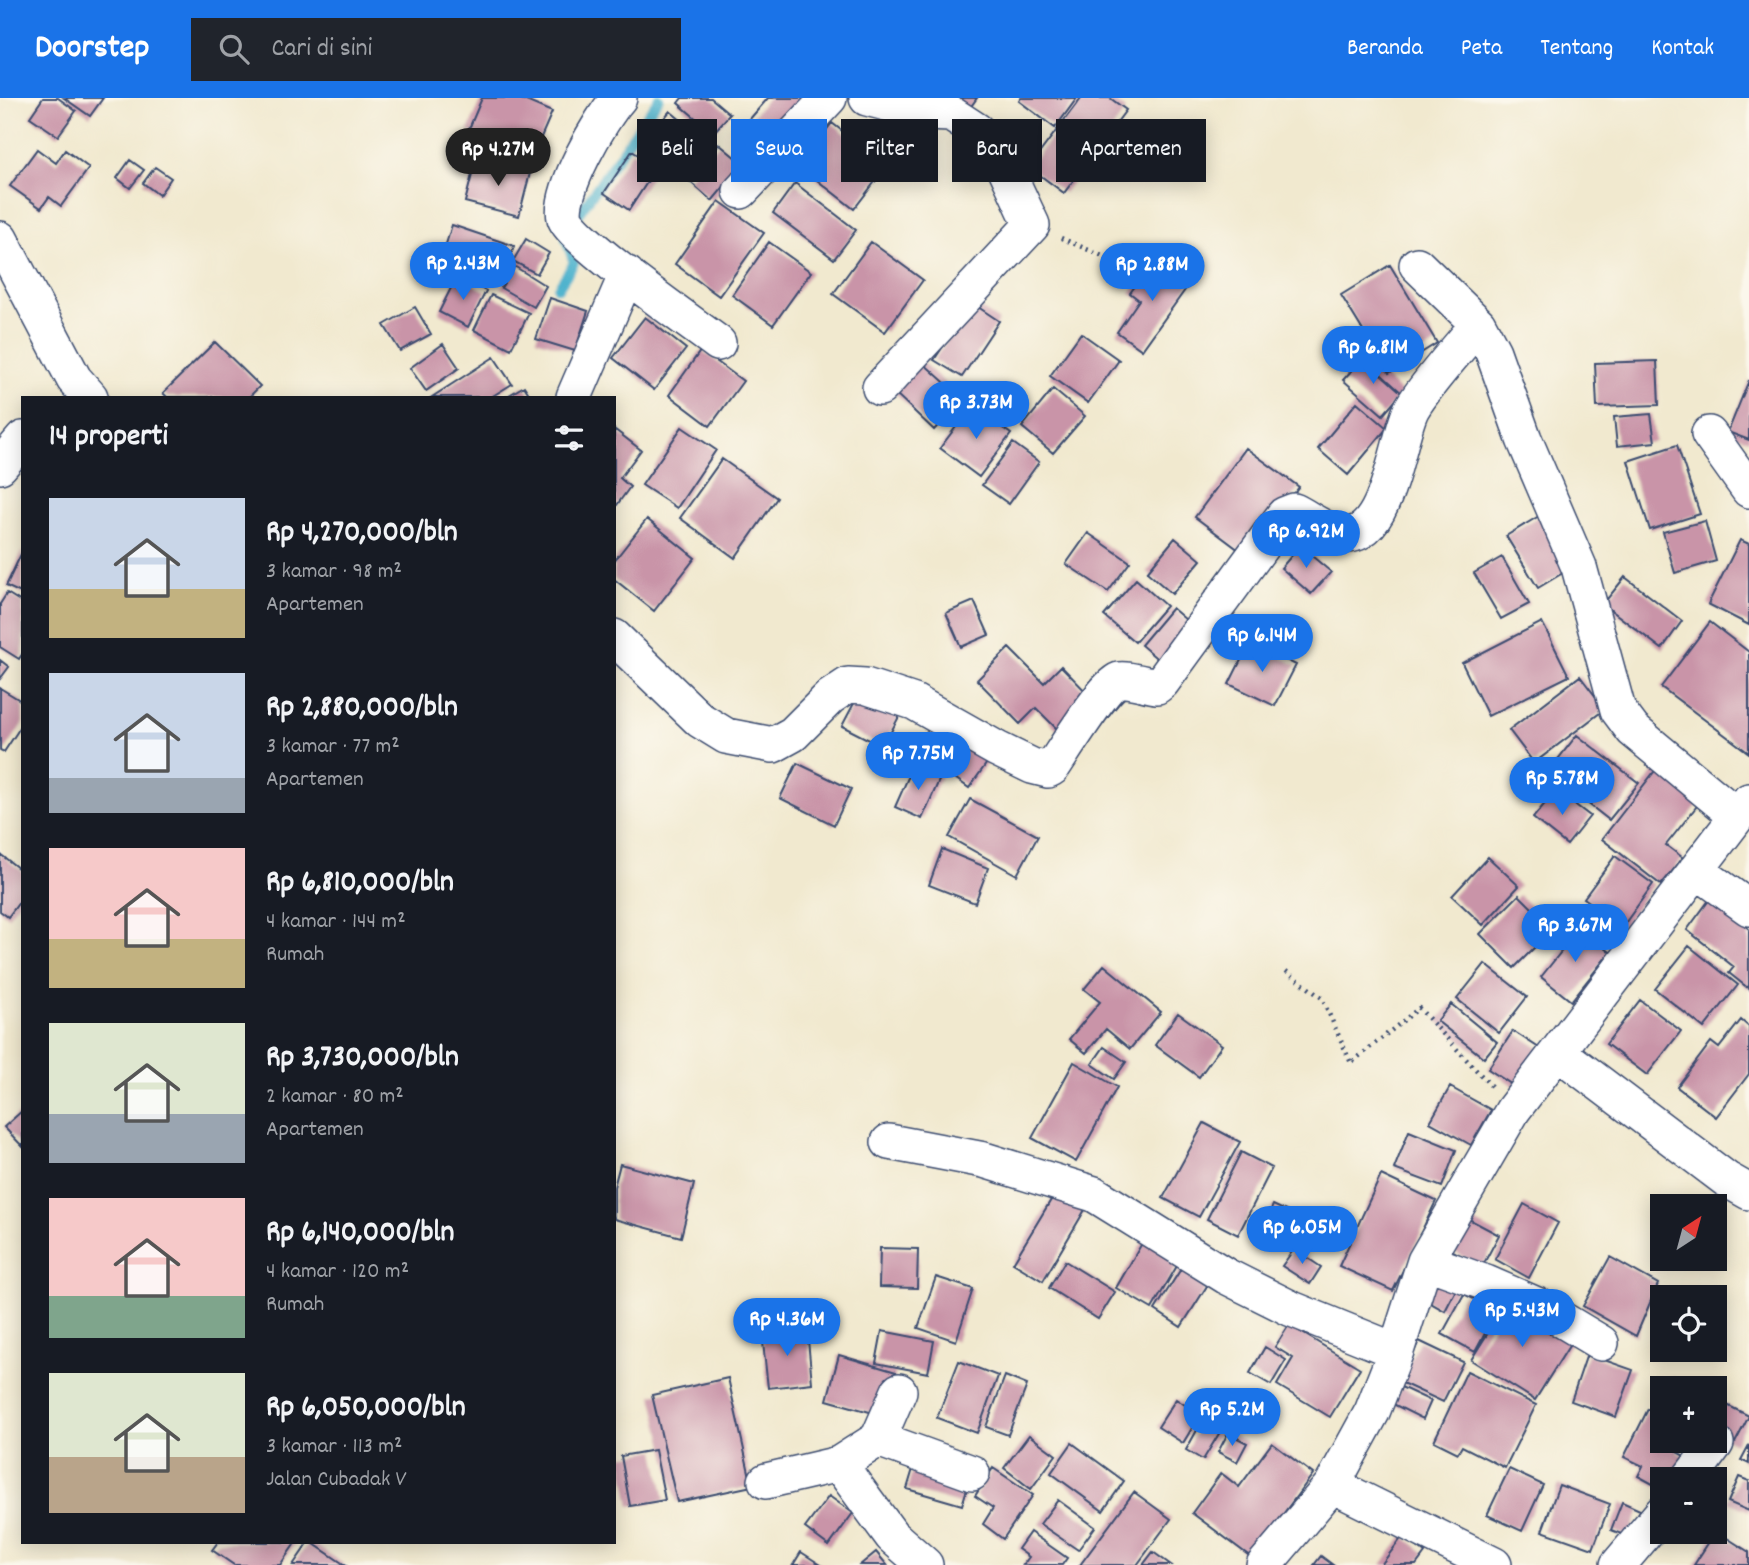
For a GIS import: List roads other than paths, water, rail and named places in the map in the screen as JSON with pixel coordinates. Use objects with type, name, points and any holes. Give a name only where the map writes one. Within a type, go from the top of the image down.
[{"type":"street","points":[[619,98],[607,111],[569,188],[564,216],[567,225],[615,266],[718,343]]},
{"type":"street","points":[[741,191],[829,98]]},
{"type":"street","points":[[867,98],[925,113],[951,114],[977,131],[1005,167],[1032,225],[880,388]]},
{"type":"street","points":[[0,239],[74,391]]},
{"type":"street","points":[[1264,1565],[1332,1485],[1372,1412],[1396,1352],[1425,1261],[1513,1110],[1743,808],[1633,730],[1618,710],[1579,567],[1524,439],[1493,352],[1478,324],[1418,265]]},
{"type":"street","points":[[574,396],[615,266]]},
{"type":"street","points":[[616,639],[690,711],[726,736],[772,745],[793,734],[830,697],[848,685],[866,686],[914,702],[997,749],[1032,766],[1048,770],[1100,698],[1117,681],[1157,686],[1162,682],[1284,515],[1294,511],[1337,534],[1350,535],[1369,526],[1385,496],[1411,410],[1478,324]]},
{"type":"street","points":[[1709,434],[1749,490]]},
{"type":"street","points":[[0,466],[21,441]]},
{"type":"street","points":[[1696,870],[1749,908]]},
{"type":"street","points":[[1558,1052],[1726,1179],[1749,1192]]},
{"type":"street","points":[[889,1142],[984,1160],[1094,1194],[1226,1276],[1292,1309],[1396,1352]]},
{"type":"street","points":[[1425,1261],[1541,1307],[1601,1343]]},
{"type":"street","points":[[766,1481],[839,1464],[878,1439],[899,1391]]},
{"type":"street","points":[[878,1439],[972,1474]]},
{"type":"street","points":[[839,1464],[892,1536],[925,1565]]},
{"type":"street","points":[[1332,1485],[1494,1565]]},
{"type":"street","points":[[1618,1565],[1650,1527]]},
{"type":"waterway","points":[[575,219],[659,98]]},
{"type":"waterway","points":[[558,288],[574,263],[566,239]]}]
